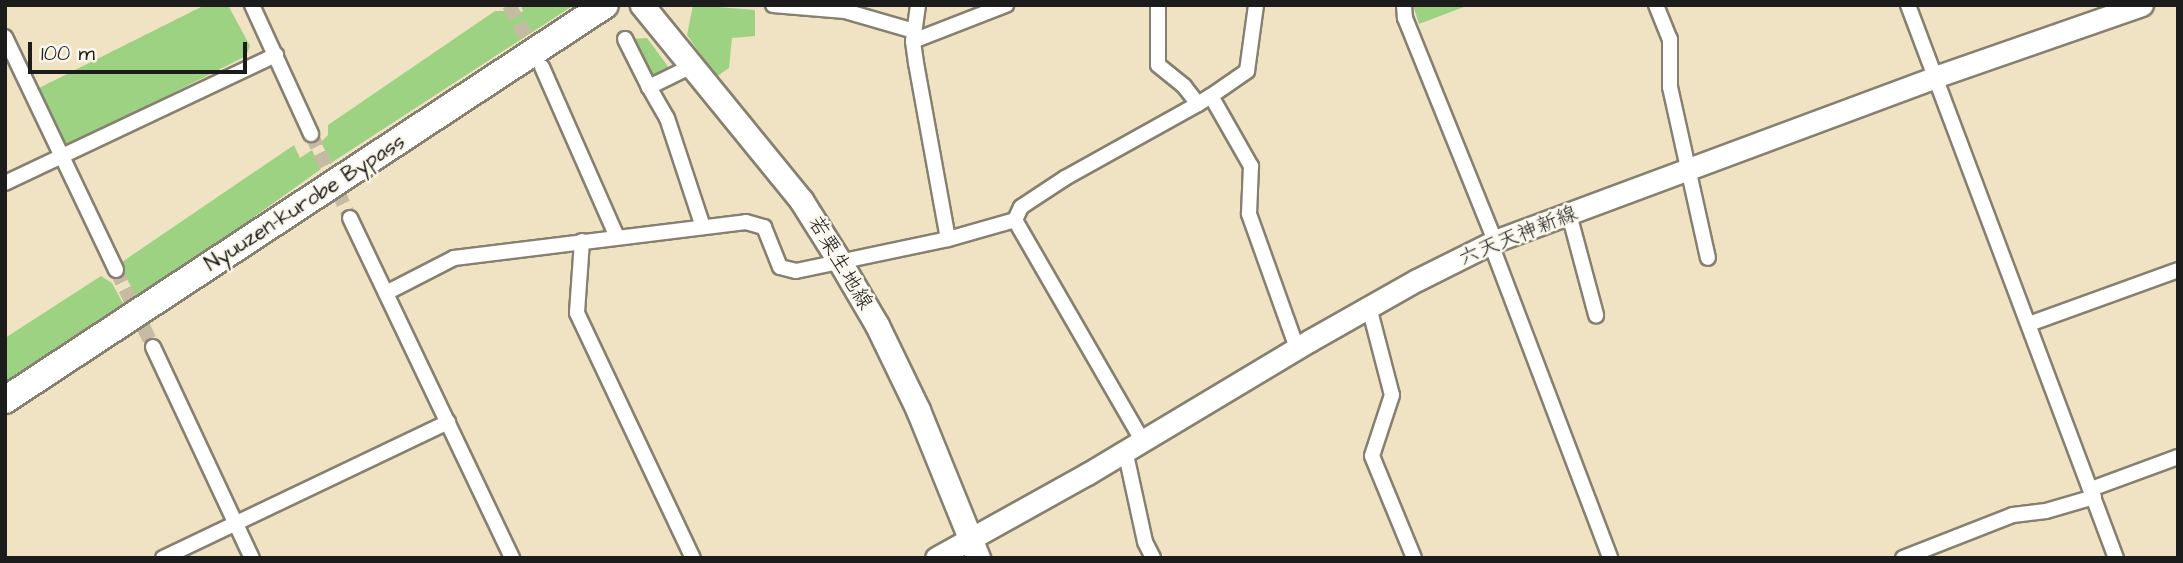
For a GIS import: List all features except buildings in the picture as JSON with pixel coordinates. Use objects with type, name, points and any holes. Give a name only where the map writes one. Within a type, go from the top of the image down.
[{"type":"highway","name":"Nyuuzen-kurobe Bypass","points":[[5,400],[605,5]]},
{"type":"main road","name":"若栗生地線","points":[[642,5],[801,200],[840,262],[877,325],[918,410],[974,548]]},
{"type":"main road","name":"六天天神新線","points":[[936,558],[974,548],[1134,445],[1297,348],[1369,307],[1493,243],[1935,78],[2143,5]]},
{"type":"street","points":[[252,5],[311,134]]},
{"type":"street","points":[[773,5],[845,12],[914,36],[1006,5]]},
{"type":"street","points":[[918,5],[914,36],[948,239]]},
{"type":"street","points":[[1158,5],[1158,65],[1184,86],[1198,104]]},
{"type":"street","points":[[386,293],[454,258],[582,241],[746,222],[764,227],[780,267],[796,271],[948,239],[1015,220],[1021,207],[1065,178],[1198,104],[1247,71],[1256,5]]},
{"type":"street","points":[[1404,5],[1405,18],[1493,243],[1610,558]]},
{"type":"street","points":[[1656,5],[1670,38],[1670,86],[1708,258]]},
{"type":"street","points":[[1908,5],[2116,558]]},
{"type":"street","points":[[5,37],[116,270]]},
{"type":"street","points":[[625,39],[667,118],[703,227]]},
{"type":"street","points":[[5,183],[276,55]]},
{"type":"street","points":[[542,67],[617,237]]},
{"type":"street","points":[[649,88],[690,67]]},
{"type":"street","points":[[1211,96],[1251,166],[1249,214],[1297,348]]},
{"type":"street","points":[[1569,214],[1596,315]]},
{"type":"street","points":[[350,218],[512,558]]},
{"type":"street","points":[[1015,220],[1134,445],[1145,542],[1153,558]]},
{"type":"street","points":[[582,241],[577,313],[694,558]]},
{"type":"street","points":[[2029,324],[2178,270]]},
{"type":"street","points":[[1369,307],[1392,395],[1372,456],[1414,558]]},
{"type":"street","points":[[153,347],[251,558]]},
{"type":"street","points":[[163,558],[448,422]]},
{"type":"street","points":[[1903,558],[2013,515],[2046,511],[2178,457]]},
{"type":"green space","points":[[205,5],[228,5],[250,46],[246,56],[66,147],[39,88]]},
{"type":"green space","points":[[521,5],[574,5],[331,163],[321,142],[328,135],[328,125],[495,11],[506,11],[511,19],[523,11]]},
{"type":"green space","points":[[693,5],[755,10],[755,36],[732,38],[729,68],[716,77],[687,35]]},
{"type":"green space","points":[[1413,5],[1469,5],[1419,24]]},
{"type":"green space","points":[[647,38],[670,69],[651,78],[629,39]]},
{"type":"green space","points":[[294,145],[300,158],[312,150],[321,169],[138,300],[119,264]]},
{"type":"green space","points":[[101,276],[112,283],[126,309],[5,386],[5,338]]},
{"type":"tunnel","points":[[509,5],[537,57]]},
{"type":"tunnel","points":[[311,134],[350,218]]},
{"type":"tunnel","points":[[116,270],[153,347]]}]
